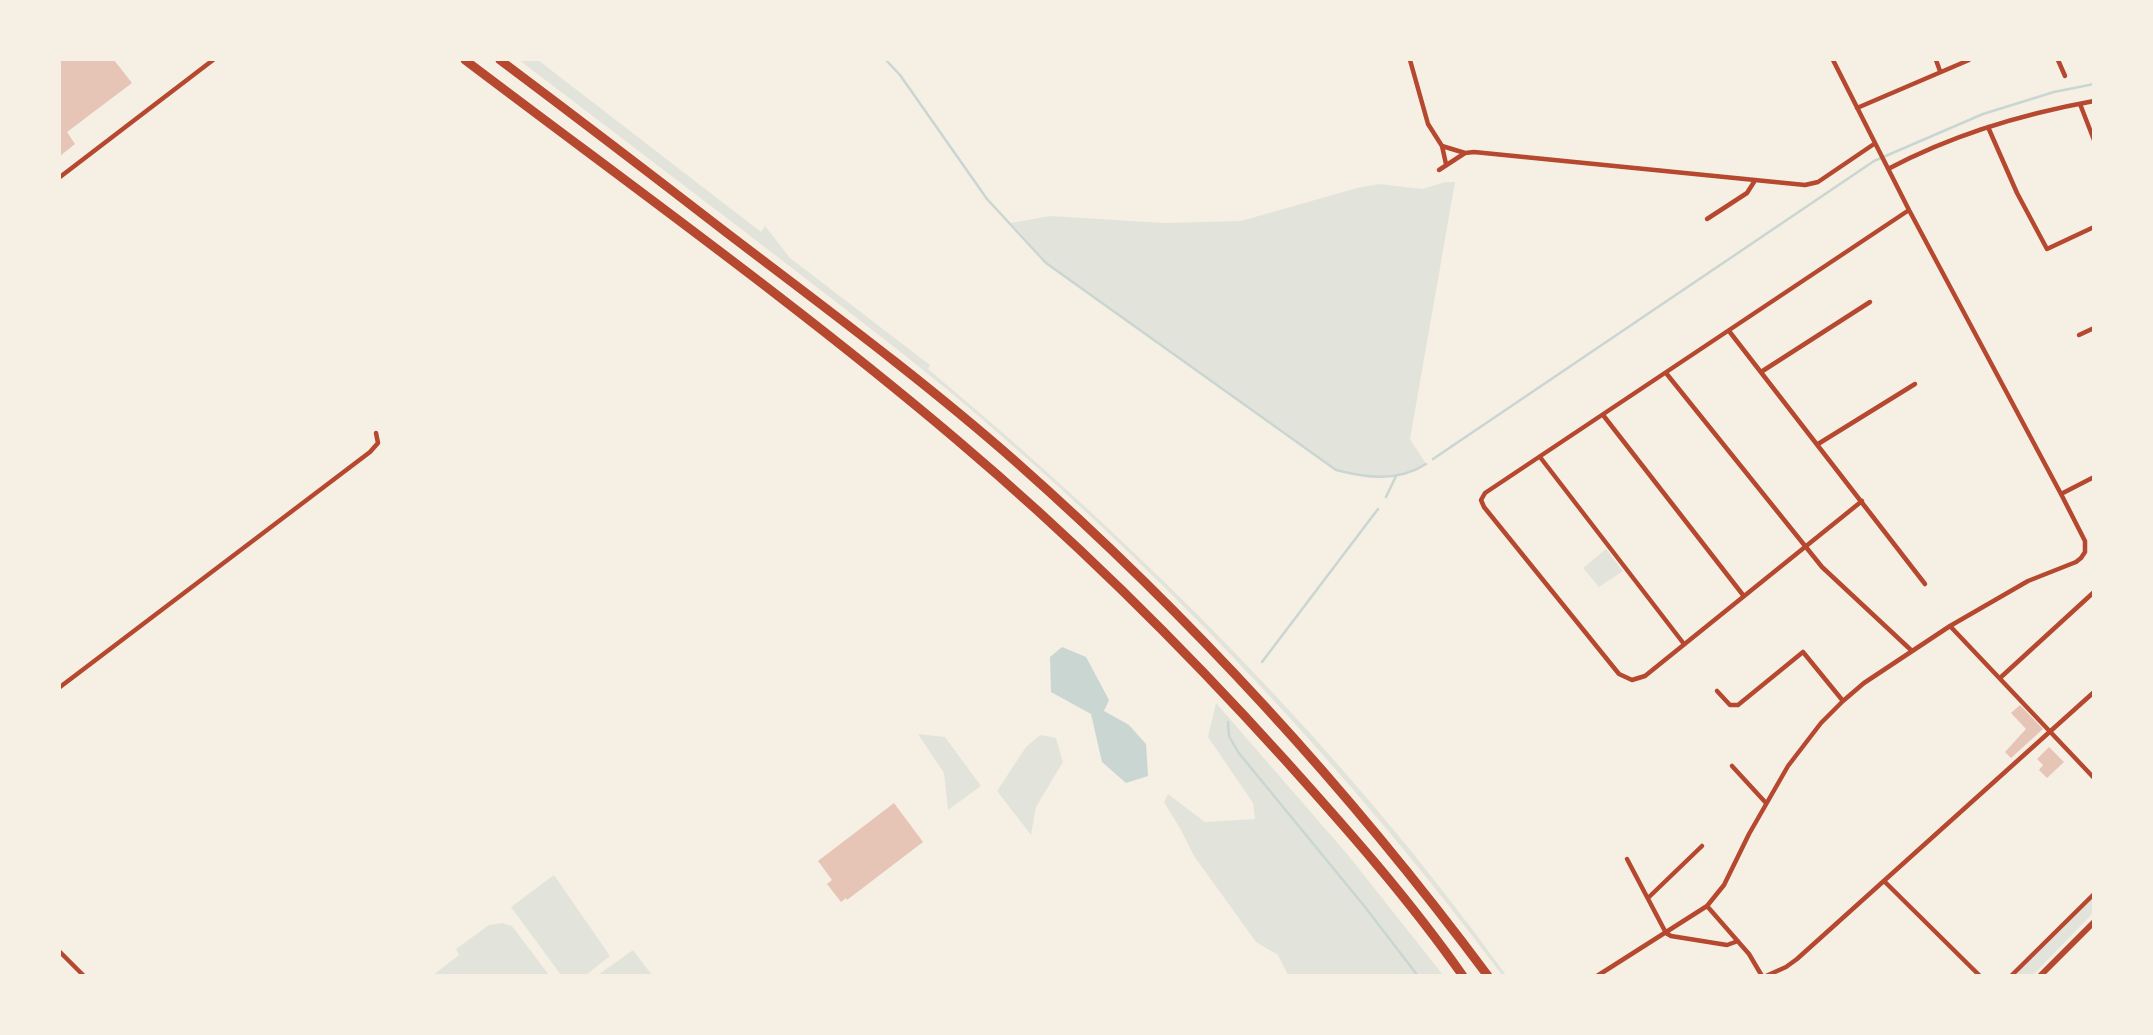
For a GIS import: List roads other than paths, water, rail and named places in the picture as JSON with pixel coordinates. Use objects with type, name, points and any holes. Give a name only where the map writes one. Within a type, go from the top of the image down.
[{"type":"highway","points":[[465,60],[887,382],[1000,476],[1094,562],[1197,664],[1303,780],[1397,889],[1463,975]]},
{"type":"highway","points":[[500,60],[919,381],[1014,461],[1107,546],[1212,649],[1303,748],[1394,855],[1488,975]]},
{"type":"street","points":[[60,177],[213,60]]},
{"type":"street","points":[[1410,60],[1427,124],[1442,146],[1446,165]]},
{"type":"street","points":[[1597,975],[1707,906],[1724,885],[1766,803],[1804,743],[1843,701],[1864,683],[1950,626],[2028,581],[2076,562],[2085,552],[2085,541],[2061,494],[1874,144],[1833,60]]},
{"type":"street","points":[[1936,60],[1940,71]]},
{"type":"street","points":[[1857,108],[1969,60]]},
{"type":"street","points":[[2058,60],[2065,76]]},
{"type":"street","points":[[1887,167],[1950,139],[2094,101]]},
{"type":"street","points":[[2080,104],[2094,140]]},
{"type":"street","points":[[1988,127],[2017,193],[2047,249],[2093,228]]},
{"type":"street","points":[[1442,146],[1465,153],[1805,185],[1818,182],[1874,144]]},
{"type":"street","points":[[1439,170],[1465,153]]},
{"type":"street","points":[[1707,219],[1747,193],[1754,182]]},
{"type":"street","points":[[1862,501],[1644,676],[1632,680],[1619,674],[1483,507],[1482,500],[1485,492],[1909,210]]},
{"type":"street","points":[[1761,372],[1870,302]]},
{"type":"street","points":[[2079,335],[2094,328]]},
{"type":"street","points":[[1729,331],[1925,584]]},
{"type":"street","points":[[1666,373],[1834,580],[1912,651]]},
{"type":"street","points":[[1818,444],[1915,384]]},
{"type":"street","points":[[1603,415],[1743,595]]},
{"type":"street","points":[[60,687],[370,452],[377,443],[376,433]]},
{"type":"street","points":[[1540,457],[1684,644]]},
{"type":"street","points":[[2061,494],[2094,477]]},
{"type":"street","points":[[2000,678],[2094,592]]},
{"type":"street","points":[[1950,626],[2094,778]]},
{"type":"street","points":[[1717,691],[1730,705],[1738,705],[1803,652],[1843,701]]},
{"type":"street","points":[[1707,906],[1764,975],[1786,967],[2094,692]]},
{"type":"street","points":[[1732,766],[1766,803]]},
{"type":"street","points":[[1648,898],[1702,846]]},
{"type":"street","points":[[1627,859],[1665,933],[1727,945],[1738,942]]},
{"type":"street","points":[[1884,881],[1980,975]]},
{"type":"street","points":[[2011,975],[2094,894]]},
{"type":"street","points":[[2040,975],[2094,922]]},
{"type":"street","points":[[60,952],[83,975]]},
{"type":"waterway","points":[[886,60],[900,75],[987,199],[1046,263],[1336,470],[1382,477],[1404,474],[1426,464]]},
{"type":"waterway","points":[[1433,459],[1874,161],[1983,114],[2054,92],[2094,84]]},
{"type":"waterway","points":[[1386,497],[1396,476]]},
{"type":"waterway","points":[[1262,662],[1378,509]]},
{"type":"waterway","points":[[1228,722],[1229,736],[1238,752],[1418,976]]}]
